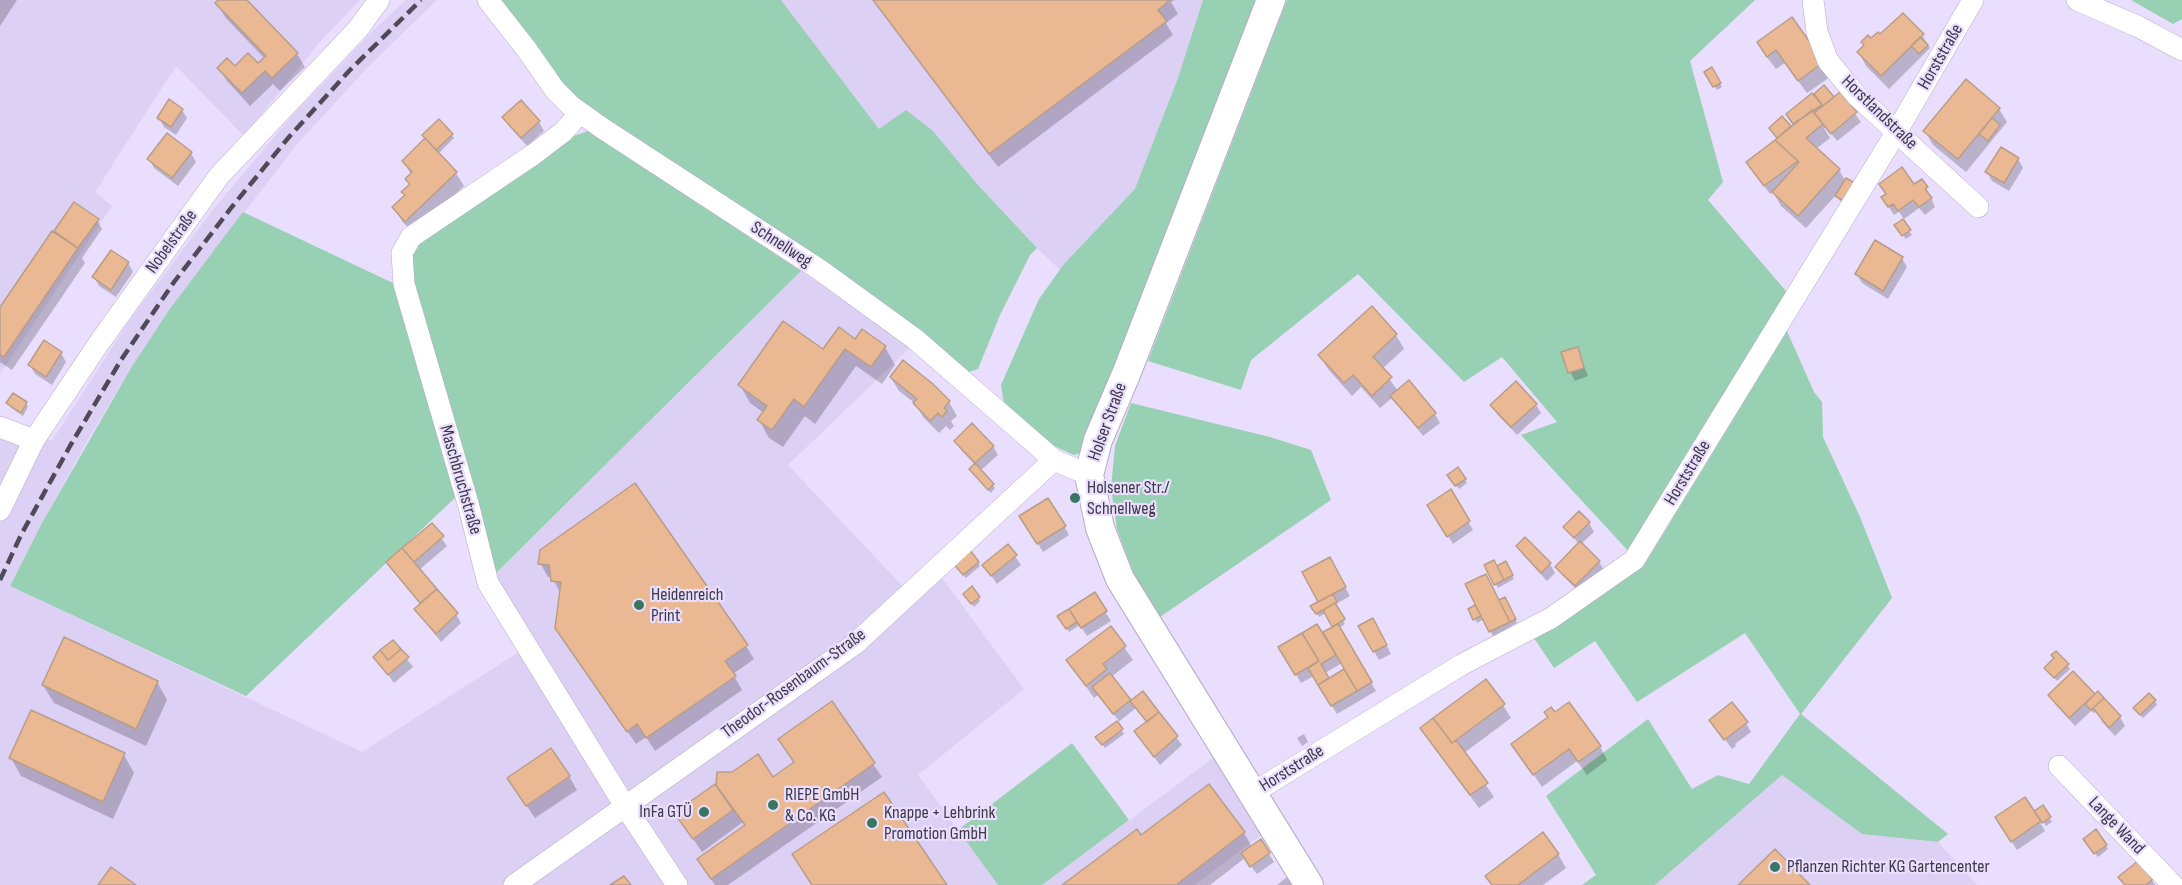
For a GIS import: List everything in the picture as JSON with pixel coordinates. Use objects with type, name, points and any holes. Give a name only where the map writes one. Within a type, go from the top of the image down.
[{"type":"main road","name":"Holser Straße","points":[[1271,0],[1127,372],[1098,440],[1089,475],[1100,528],[1120,579],[1308,885]]},
{"type":"street","name":"Nobelstraße","points":[[0,510],[34,440],[99,343],[219,176],[358,29],[379,0]]},
{"type":"street","name":"Schnellweg","points":[[488,0],[555,90],[580,113],[820,270],[915,339],[1054,460],[1089,475]]},
{"type":"street","name":"Horstlandstraße","points":[[1813,0],[1817,32],[1828,61],[1857,96],[1978,207]]},
{"type":"street","name":"Horststraße","points":[[1251,794],[1461,665],[1551,618],[1634,560],[1897,131],[1973,0]]},
{"type":"street","points":[[2077,0],[2139,27],[2182,50]]},
{"type":"street","name":"Maschbruchstraße","points":[[580,113],[562,132],[534,154],[411,237],[402,254],[405,284],[488,583],[625,806],[678,885]]},
{"type":"street","points":[[0,427],[34,440]]},
{"type":"street","name":"Theodor-Rosenbaum-Straße","points":[[514,885],[855,644],[908,592],[1054,460]]},
{"type":"street","name":"Lange Wand","points":[[2059,766],[2173,885]]},
{"type":"shaded area","points":[[0,0],[360,0],[319,43],[244,136],[176,66],[95,192],[112,206],[0,374]]},
{"type":"shaded area","points":[[406,0],[437,0],[368,67],[298,143],[169,310],[86,443],[10,586],[362,752],[519,652],[494,575],[801,271],[910,348],[788,465],[912,596],[939,574],[1024,689],[918,775],[998,885],[0,885],[0,420],[52,441],[127,324],[211,212],[290,118]]},
{"type":"shaded area","points":[[781,0],[1203,0],[1179,78],[1135,190],[1060,270],[978,185],[933,131],[879,129]]},
{"type":"shaded area","points":[[1220,753],[1269,829],[1195,885],[1042,885]]},
{"type":"shaded area","points":[[1782,775],[1862,834],[1938,842],[1977,885],[1655,885]]},
{"type":"green space","points":[[501,0],[781,0],[879,129],[906,110],[933,131],[978,185],[1037,248],[1030,255],[1000,315],[978,369],[969,372],[575,101]]},
{"type":"green space","points":[[1203,0],[1257,0],[1086,451],[1074,455],[1052,445],[1004,404],[1001,385],[1039,299],[1064,264],[1135,189],[1178,78]]},
{"type":"green space","points":[[1287,0],[1755,0],[1690,61],[1723,182],[1708,200],[1791,297],[1632,555],[1521,435],[1557,422],[1502,357],[1464,382],[1358,274],[1251,360],[1241,390],[1148,361]]},
{"type":"green space","points":[[2131,0],[2182,0],[2182,19],[2173,24]]},
{"type":"green space","points":[[588,131],[801,271],[494,575],[410,281],[411,253],[424,236],[571,137]]},
{"type":"green space","points":[[243,212],[395,284],[460,493],[246,696],[10,586],[42,523],[131,368],[169,310]]},
{"type":"green space","points":[[1787,331],[1814,392],[1822,402],[1823,437],[1860,517],[1892,598],[1801,714],[1948,834],[1938,842],[1862,834],[1782,775],[1655,885],[1582,885],[1596,875],[1546,796],[1648,719],[1692,789],[1718,775],[1749,784],[1800,714],[1745,633],[1637,702],[1595,641],[1554,668],[1534,638],[1643,567]]},
{"type":"green space","points":[[1131,403],[1270,437],[1311,450],[1331,500],[1160,617],[1137,582],[1117,529],[1111,488],[1115,446]]},
{"type":"green space","points":[[1072,743],[1129,820],[1042,885],[998,885],[958,830]]},
{"type":"building","points":[[218,0],[247,0],[298,53],[272,78],[265,71],[242,93],[217,68],[227,58],[235,66],[248,53],[258,63],[266,56],[215,3]]},
{"type":"building","points":[[873,0],[1170,0],[1158,10],[1167,21],[989,154]]},
{"type":"building","points":[[1903,13],[1924,34],[1881,76],[1857,52],[1864,45],[1861,42],[1868,35],[1871,38],[1878,32],[1880,34]]},
{"type":"building","points":[[1792,17],[1824,62],[1798,81],[1776,50],[1767,57],[1757,42]]},
{"type":"building","points":[[1920,37],[1928,45],[1919,54],[1911,46]]},
{"type":"building","points":[[1712,67],[1721,83],[1713,87],[1704,72]]},
{"type":"building","points":[[1966,79],[2000,108],[1958,159],[1923,131]]},
{"type":"building","points":[[1824,85],[1834,97],[1823,106],[1814,94]]},
{"type":"building","points":[[1840,92],[1857,112],[1831,134],[1814,113]]},
{"type":"building","points":[[1812,93],[1822,105],[1793,124],[1786,114]]},
{"type":"building","points":[[169,99],[183,109],[171,127],[157,118]]},
{"type":"building","points":[[521,100],[540,121],[521,138],[502,117]]},
{"type":"building","points":[[1812,110],[1823,124],[1806,138],[1840,169],[1798,216],[1772,192],[1799,162],[1775,140]]},
{"type":"building","points":[[1782,116],[1791,126],[1777,138],[1769,128]]},
{"type":"building","points":[[1992,118],[2000,125],[1988,141],[1979,134]]},
{"type":"building","points":[[439,119],[453,134],[436,150],[422,135]]},
{"type":"building","points":[[167,133],[192,152],[172,178],[147,159]]},
{"type":"building","points":[[425,138],[457,172],[405,222],[392,207],[405,195],[401,192],[410,184],[405,179],[412,172],[402,161]]},
{"type":"building","points":[[1775,140],[1798,161],[1764,186],[1746,162]]},
{"type":"building","points":[[2001,147],[2019,158],[2004,183],[1985,172]]},
{"type":"building","points":[[1902,167],[1914,184],[1922,179],[1928,187],[1925,189],[1932,198],[1919,207],[1913,200],[1898,211],[1893,204],[1888,207],[1881,197],[1886,194],[1879,184]]},
{"type":"building","points":[[1846,178],[1855,183],[1844,201],[1835,196]]},
{"type":"building","points":[[74,202],[99,219],[78,248],[54,231]]},
{"type":"building","points":[[1903,219],[1911,230],[1902,236],[1894,225]]},
{"type":"building","points":[[52,231],[78,248],[4,357],[0,355],[0,307]]},
{"type":"building","points":[[1875,240],[1903,257],[1883,291],[1855,274]]},
{"type":"building","points":[[111,250],[129,262],[111,290],[92,277]]},
{"type":"building","points":[[1372,306],[1397,334],[1373,357],[1392,377],[1372,396],[1353,375],[1344,383],[1318,355]]},
{"type":"building","points":[[783,321],[823,349],[839,327],[855,339],[862,329],[886,346],[871,367],[845,349],[804,407],[794,399],[772,430],[757,420],[767,406],[738,385]]},
{"type":"building","points":[[44,340],[62,352],[46,377],[28,365]]},
{"type":"building","points":[[1578,347],[1584,368],[1568,373],[1561,352]]},
{"type":"building","points":[[903,360],[950,401],[944,408],[947,411],[942,417],[938,413],[930,421],[913,403],[917,399],[890,377]]},
{"type":"building","points":[[1409,380],[1436,413],[1418,428],[1390,396]]},
{"type":"building","points":[[1516,381],[1537,404],[1511,427],[1490,405]]},
{"type":"building","points":[[13,393],[27,402],[21,413],[6,403]]},
{"type":"building","points":[[972,423],[994,446],[975,463],[954,441]]},
{"type":"building","points":[[975,463],[994,484],[988,490],[969,469]]},
{"type":"building","points":[[1458,467],[1466,479],[1455,486],[1447,475]]},
{"type":"building","name":"Heidenreich Print","points":[[635,483],[748,645],[725,661],[736,676],[646,738],[637,724],[627,732],[555,628],[561,582],[551,581],[549,565],[538,564],[540,550]]},
{"type":"building","points":[[1451,489],[1470,521],[1447,537],[1427,505]]},
{"type":"building","points":[[1048,498],[1066,526],[1037,544],[1019,516]]},
{"type":"building","points":[[1579,511],[1590,522],[1574,538],[1563,527]]},
{"type":"building","points":[[432,523],[444,536],[414,562],[402,548]]},
{"type":"building","points":[[1525,537],[1551,563],[1541,573],[1516,546]]},
{"type":"building","points":[[1580,541],[1600,561],[1575,586],[1555,567]]},
{"type":"building","points":[[1008,544],[1017,555],[991,576],[982,565]]},
{"type":"building","points":[[402,548],[437,589],[420,603],[386,562]]},
{"type":"building","points":[[970,550],[979,562],[963,575],[953,563]]},
{"type":"building","points":[[1330,557],[1346,587],[1318,602],[1302,572]]},
{"type":"building","points":[[1494,560],[1504,580],[1494,585],[1484,565]]},
{"type":"building","points":[[1506,561],[1513,575],[1504,580],[1497,566]]},
{"type":"building","points":[[1486,574],[1510,622],[1489,632],[1465,584]]},
{"type":"building","points":[[972,586],[980,597],[971,604],[963,594]]},
{"type":"building","points":[[437,589],[458,613],[436,634],[414,609]]},
{"type":"building","points":[[1095,592],[1107,611],[1081,628],[1069,609]]},
{"type":"building","points":[[1333,594],[1337,602],[1316,614],[1310,606]]},
{"type":"building","points":[[1505,597],[1516,619],[1510,622],[1499,600]]},
{"type":"building","points":[[1335,603],[1345,619],[1332,627],[1323,610]]},
{"type":"building","points":[[1475,605],[1481,616],[1473,620],[1468,609]]},
{"type":"building","points":[[1069,609],[1077,622],[1066,629],[1057,616]]},
{"type":"building","points":[[1373,618],[1387,645],[1373,652],[1358,626]]},
{"type":"building","points":[[1317,624],[1336,655],[1321,664],[1329,678],[1318,685],[1308,668],[1319,661],[1302,633]]},
{"type":"building","points":[[1338,624],[1372,682],[1357,691],[1323,632]]},
{"type":"building","points":[[1111,626],[1126,646],[1103,664],[1107,669],[1086,686],[1066,660]]},
{"type":"building","points":[[1302,633],[1319,661],[1295,675],[1278,647]]},
{"type":"building","points":[[64,637],[158,681],[136,729],[42,685]]},
{"type":"building","points":[[393,640],[401,649],[388,660],[380,650]]},
{"type":"building","points":[[401,649],[409,657],[388,675],[373,657],[380,650],[388,660]]},
{"type":"building","points":[[2056,651],[2069,664],[2054,678],[2044,668],[2054,658],[2051,655]]},
{"type":"building","points":[[1344,669],[1357,691],[1331,706],[1318,685]]},
{"type":"building","points":[[2073,671],[2095,694],[2069,718],[2048,695]]},
{"type":"building","points":[[1110,673],[1131,700],[1113,714],[1092,687]]},
{"type":"building","points":[[1486,679],[1505,704],[1452,743],[1433,718]]},
{"type":"building","points":[[1143,691],[1159,712],[1147,722],[1130,701]]},
{"type":"building","points":[[2098,691],[2104,698],[2091,710],[2085,704]]},
{"type":"building","points":[[2149,693],[2156,700],[2140,715],[2133,708]]},
{"type":"building","points":[[2104,698],[2121,716],[2109,728],[2093,708]]},
{"type":"building","name":"RIEPE GmbH & Co. KG","points":[[832,701],[875,763],[711,879],[697,859],[745,825],[716,785],[717,772],[732,772],[758,754],[773,777],[794,762],[778,739]]},
{"type":"building","points":[[1569,702],[1601,746],[1578,762],[1569,749],[1533,775],[1511,744],[1548,717],[1544,712],[1551,707],[1555,712]]},
{"type":"building","points":[[1732,702],[1748,722],[1724,740],[1709,720]]},
{"type":"building","points":[[31,710],[125,753],[103,802],[9,758]]},
{"type":"building","points":[[1159,712],[1178,736],[1154,757],[1134,731]]},
{"type":"building","points":[[1433,718],[1452,743],[1456,740],[1488,783],[1470,795],[1420,728]]},
{"type":"building","points":[[1117,721],[1123,729],[1102,745],[1095,737]]},
{"type":"building","points":[[551,748],[570,776],[526,806],[507,778]]},
{"type":"building","name":"InFa GTÜ","points":[[715,784],[733,810],[693,839],[674,813]]},
{"type":"building","points":[[1209,784],[1245,832],[1176,885],[1062,885],[1137,829],[1141,835]]},
{"type":"building","name":"Knappe + Lehbrink Promotion GmbH","points":[[884,792],[947,885],[812,885],[792,854]]},
{"type":"building","points":[[2025,797],[2041,821],[2011,842],[1995,817]]},
{"type":"building","points":[[2043,805],[2051,817],[2042,823],[2034,811]]},
{"type":"building","points":[[2096,829],[2107,845],[2094,854],[2083,839]]},
{"type":"building","points":[[1543,832],[1559,854],[1518,885],[1492,885],[1485,876]]},
{"type":"building","points":[[1261,839],[1270,853],[1250,867],[1241,853]]},
{"type":"building","name":"Pflanzen Richter KG Gartencenter","points":[[1775,849],[1810,885],[1738,885]]},
{"type":"building","points":[[2138,861],[2153,879],[2146,885],[2125,885],[2118,877]]},
{"type":"building","points":[[111,867],[136,885],[98,885]]},
{"type":"building","points":[[624,876],[631,885],[610,885]]},
{"type":"railway","points":[[0,580],[21,535],[70,446],[121,360],[174,282],[289,137],[350,70],[421,0]]},
{"type":"place","name":"Holsener Str./ Schnellweg","points":[[1075,498]]},
{"type":"place","name":"Heidenreich Print","points":[[639,605]]},
{"type":"place","name":"RIEPE GmbH & Co. KG","points":[[773,805]]},
{"type":"place","name":"InFa GTÜ","points":[[704,812]]},
{"type":"place","name":"Knappe + Lehbrink Promotion GmbH","points":[[872,823]]},
{"type":"place","name":"Pflanzen Richter KG Gartencenter","points":[[1775,867]]}]
